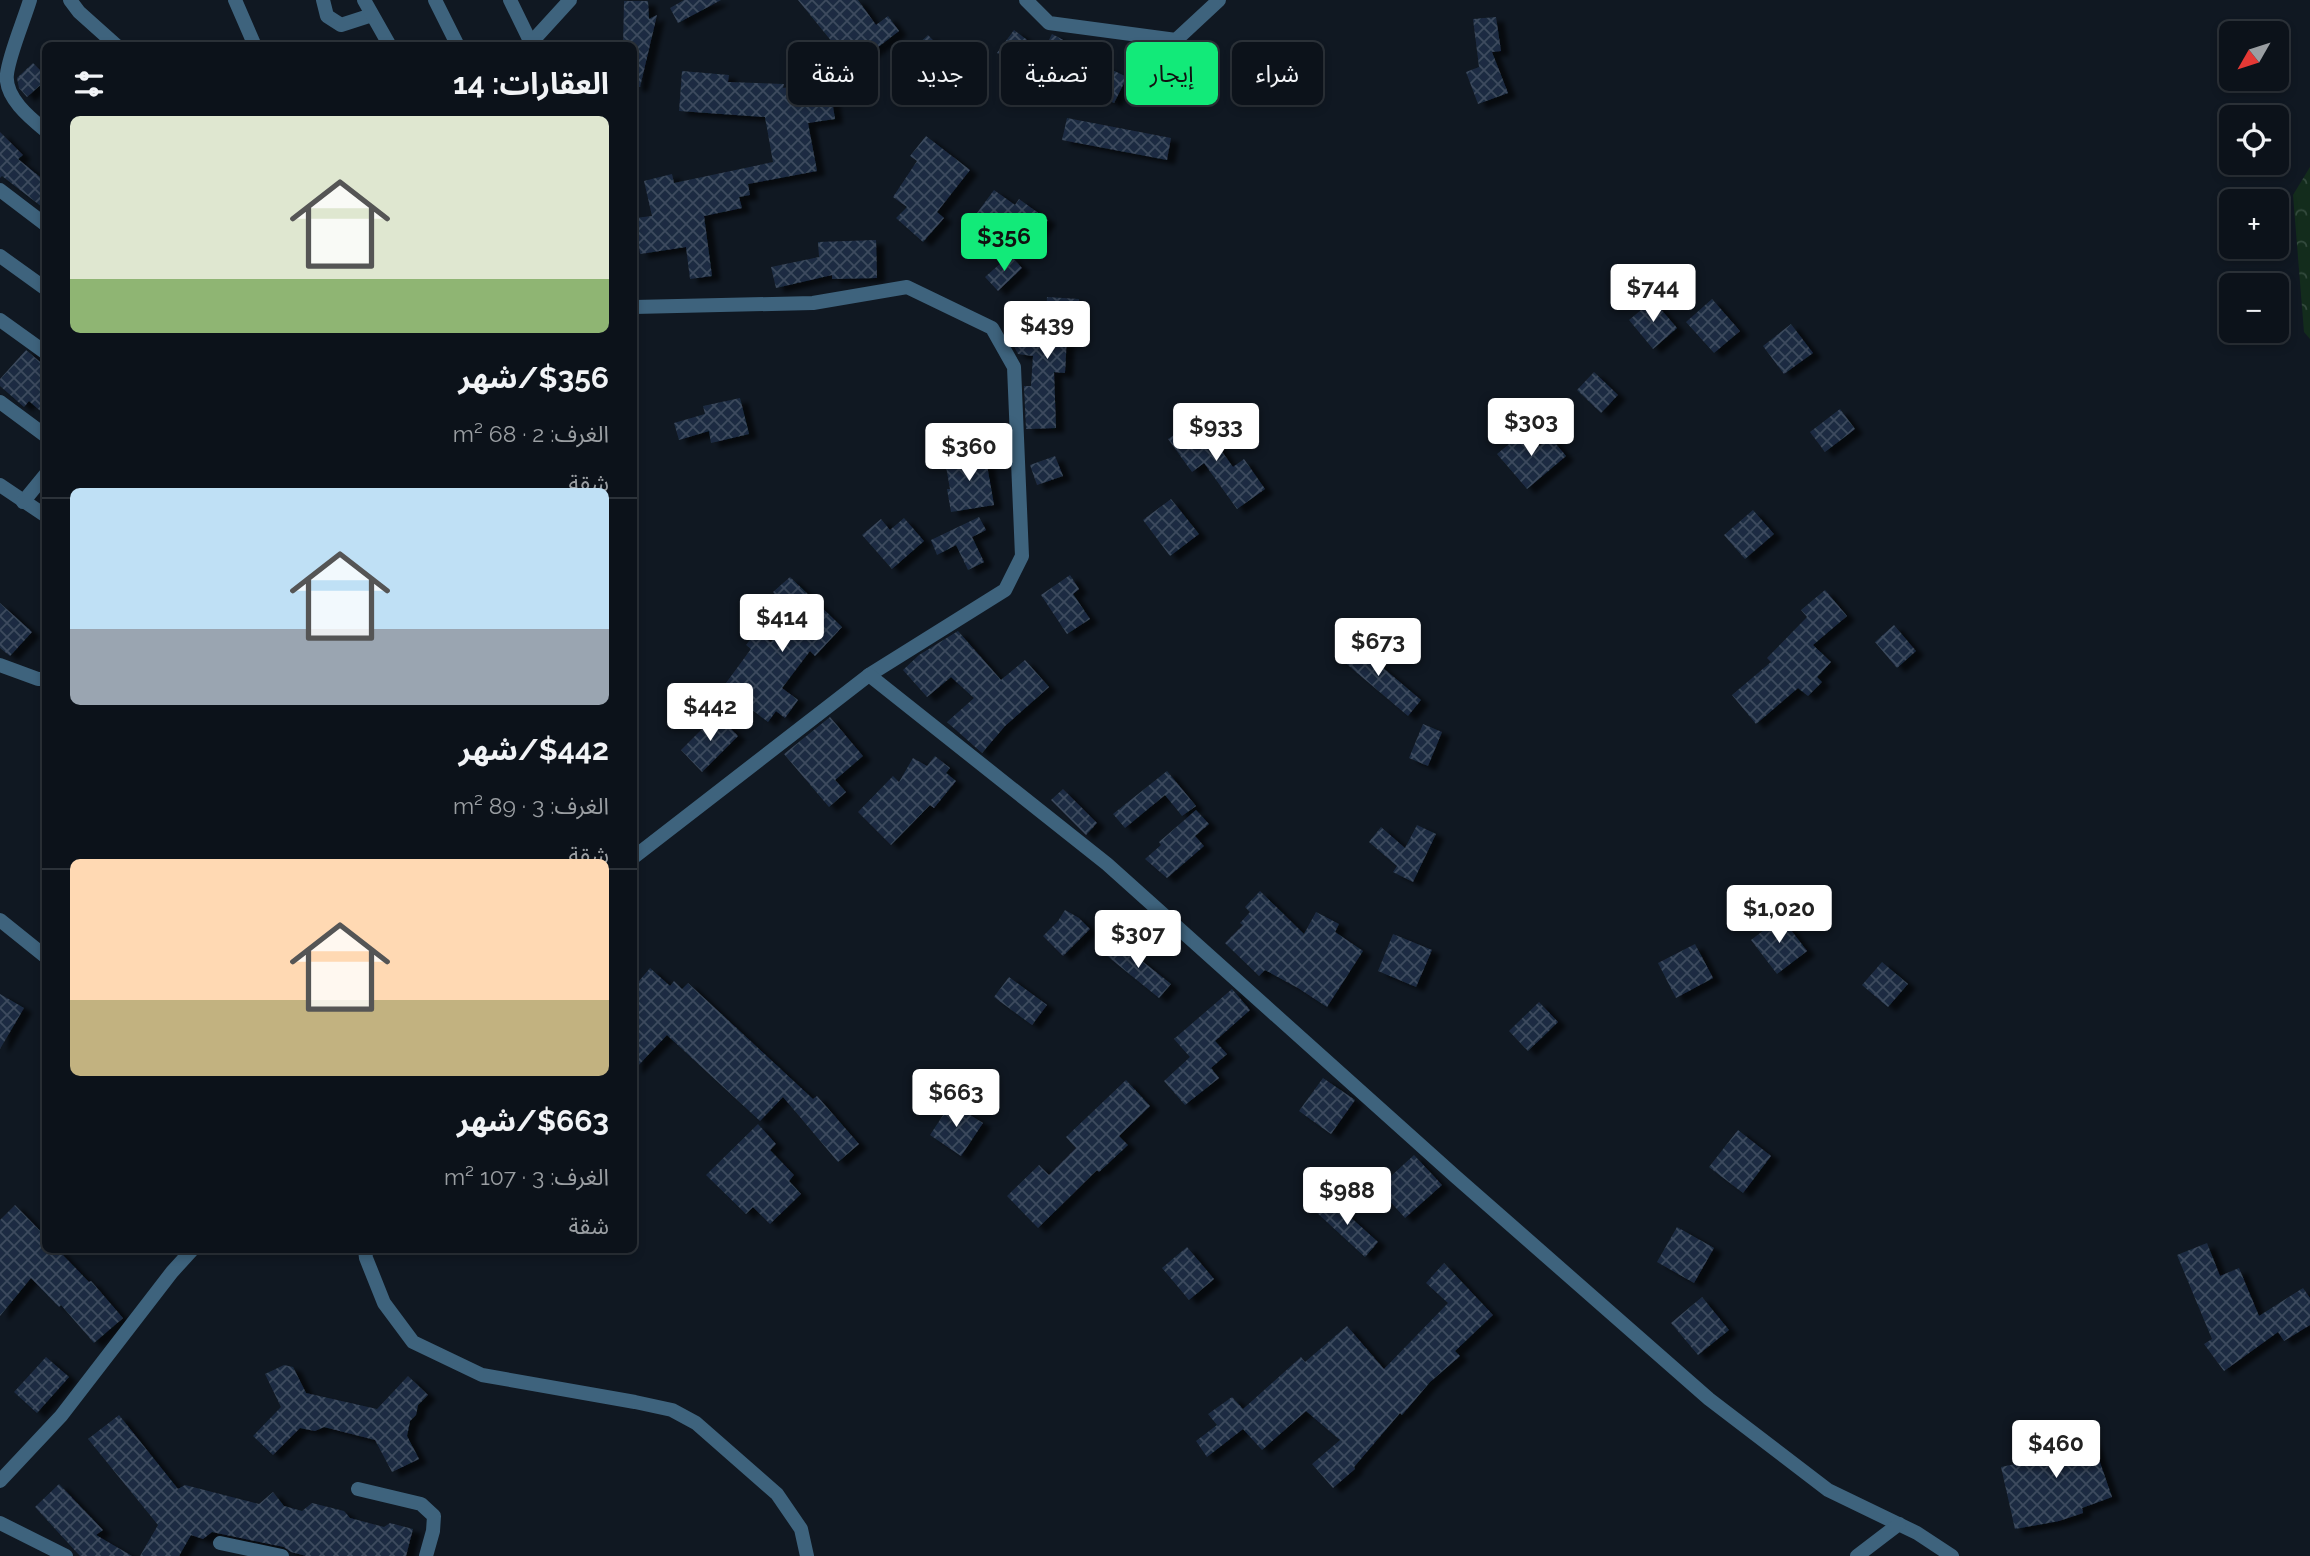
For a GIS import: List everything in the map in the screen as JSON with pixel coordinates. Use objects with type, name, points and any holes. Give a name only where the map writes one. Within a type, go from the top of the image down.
[{"type":"street","points":[[30,0],[6,75],[12,94],[27,115],[42,128]]},
{"type":"street","points":[[70,0],[79,12],[113,42]]},
{"type":"street","points":[[235,0],[253,42]]},
{"type":"street","points":[[323,0],[327,16],[341,25],[372,15]]},
{"type":"street","points":[[364,0],[388,42]]},
{"type":"street","points":[[435,0],[456,42]]},
{"type":"street","points":[[510,0],[529,42]]},
{"type":"street","points":[[532,42],[570,0]]},
{"type":"street","points":[[1026,0],[1049,23],[1176,40],[1219,0]]},
{"type":"street","points":[[0,191],[42,222]]},
{"type":"street","points":[[0,256],[42,286]]},
{"type":"street","points":[[637,307],[813,303],[907,288],[992,328],[1014,367],[1022,556],[1005,590],[869,675],[637,855]]},
{"type":"street","points":[[0,320],[42,350]]},
{"type":"street","points":[[0,402],[42,433]]},
{"type":"street","points":[[23,502],[42,479]]},
{"type":"street","points":[[0,485],[42,514]]},
{"type":"street","points":[[0,665],[42,679]]},
{"type":"street","points":[[869,675],[1107,864],[1456,1177],[1709,1399],[1828,1489],[1917,1533],[1951,1556]]},
{"type":"street","points":[[0,920],[42,954]]},
{"type":"street","points":[[0,1480],[61,1416],[189,1253]]},
{"type":"street","points":[[365,1253],[384,1303],[412,1342],[482,1375],[672,1410],[696,1423],[777,1494],[801,1529],[807,1556]]},
{"type":"street","points":[[358,1489],[421,1504],[434,1516],[426,1556]]},
{"type":"street","points":[[0,1523],[66,1556]]},
{"type":"street","points":[[1857,1556],[1899,1524]]},
{"type":"street","points":[[220,1543],[282,1556]]},
{"type":"green space","points":[[2310,167],[2310,339],[2304,332],[2293,195]]},
{"type":"building","points":[[684,0],[721,0],[678,23],[670,8]]},
{"type":"building","points":[[798,0],[858,0],[876,25],[888,16],[899,31],[878,47],[878,42],[832,42]]},
{"type":"building","points":[[624,1],[648,1],[649,19],[657,15],[640,87],[637,87],[637,42],[623,42]]},
{"type":"building","points":[[1496,17],[1501,51],[1492,52],[1508,93],[1478,104],[1466,72],[1479,67],[1473,19]]},
{"type":"building","points":[[1014,30],[1030,42],[1005,42]]},
{"type":"building","points":[[1052,34],[1067,42],[1048,42]]},
{"type":"building","points":[[928,35],[935,42],[920,42]]},
{"type":"building","points":[[33,63],[42,72],[42,84],[27,97],[19,88],[17,78]]},
{"type":"building","points":[[1112,70],[1126,77],[1114,103],[1112,102]]},
{"type":"building","points":[[682,71],[729,75],[728,82],[784,84],[783,88],[788,87],[788,105],[833,105],[835,119],[808,123],[817,171],[748,184],[750,195],[739,197],[742,208],[704,216],[712,276],[690,279],[686,247],[640,254],[637,218],[652,216],[644,181],[672,174],[674,183],[773,162],[765,117],[679,111]]},
{"type":"building","points":[[1067,118],[1171,138],[1167,160],[1062,140]]},
{"type":"building","points":[[0,132],[23,155],[18,159],[42,179],[42,207],[2,176],[0,178]]},
{"type":"building","points":[[926,136],[970,170],[937,212],[944,218],[923,242],[896,218],[907,207],[893,197],[917,161],[910,156]]},
{"type":"building","points":[[994,190],[1015,205],[1019,199],[1048,220],[1027,249],[977,213]]},
{"type":"building","points":[[876,240],[877,278],[832,279],[832,275],[776,288],[771,267],[819,257],[818,242]]},
{"type":"building","points":[[1010,255],[1022,268],[998,291],[985,277]]},
{"type":"building","points":[[1047,297],[1079,299],[1077,335],[1067,335],[1065,373],[1054,372],[1056,428],[1026,429],[1024,386],[1031,386],[1033,356],[1018,354],[1008,335],[1045,338]]},
{"type":"building","points":[[1712,299],[1740,331],[1714,353],[1686,322]]},
{"type":"building","points":[[1653,300],[1677,328],[1653,349],[1629,320]]},
{"type":"building","points":[[1791,324],[1813,353],[1784,374],[1763,346]]},
{"type":"building","points":[[26,350],[42,364],[42,412],[29,401],[24,407],[0,386],[0,379]]},
{"type":"building","points":[[1594,372],[1618,395],[1601,413],[1577,390]]},
{"type":"building","points":[[740,398],[749,434],[711,443],[709,431],[679,440],[674,423],[705,414],[703,406]]},
{"type":"building","points":[[1840,409],[1855,429],[1825,452],[1810,432]]},
{"type":"building","points":[[1198,418],[1233,467],[1244,459],[1265,489],[1237,509],[1204,463],[1192,472],[1168,439]]},
{"type":"building","points":[[1526,430],[1539,446],[1550,437],[1566,456],[1527,489],[1497,454]]},
{"type":"building","points":[[985,454],[994,505],[951,512],[945,461]]},
{"type":"building","points":[[1055,456],[1063,476],[1037,485],[1030,465]]},
{"type":"building","points":[[1171,499],[1199,534],[1170,556],[1143,520]]},
{"type":"building","points":[[1753,510],[1774,534],[1745,559],[1724,535]]},
{"type":"building","points":[[979,517],[986,530],[972,537],[984,562],[968,570],[956,545],[937,555],[931,540]]},
{"type":"building","points":[[904,518],[924,541],[892,569],[862,535],[881,519],[890,530]]},
{"type":"building","points":[[1070,575],[1079,589],[1073,594],[1090,619],[1067,634],[1041,595]]},
{"type":"building","points":[[790,577],[842,627],[815,656],[810,651],[782,688],[798,700],[785,718],[776,711],[768,722],[723,687],[751,649],[746,645],[756,632],[771,642],[794,617],[773,592]]},
{"type":"building","points":[[1825,590],[1847,616],[1813,645],[1831,662],[1817,677],[1822,682],[1808,696],[1798,688],[1756,724],[1732,695],[1771,662],[1767,658],[1807,617],[1801,610]]},
{"type":"building","points":[[0,603],[32,632],[10,656],[0,648]]},
{"type":"building","points":[[1894,625],[1916,651],[1897,668],[1875,642]]},
{"type":"building","points":[[958,631],[1001,680],[1025,660],[1049,687],[1005,726],[982,753],[947,722],[974,698],[951,677],[927,697],[903,670],[919,655]]},
{"type":"building","points":[[1349,639],[1421,700],[1408,716],[1336,655]]},
{"type":"building","points":[[717,714],[738,736],[702,772],[681,750]]},
{"type":"building","points":[[830,717],[863,756],[835,780],[846,792],[829,807],[784,754]]},
{"type":"building","points":[[1423,724],[1442,732],[1428,766],[1409,758]]},
{"type":"building","points":[[935,756],[950,768],[946,773],[956,781],[934,808],[930,805],[891,845],[858,812],[893,776],[899,782],[913,758],[927,766]]},
{"type":"building","points":[[1167,771],[1196,806],[1182,816],[1165,795],[1125,828],[1113,814]]},
{"type":"building","points":[[1063,789],[1097,823],[1086,835],[1051,800]]},
{"type":"building","points":[[1196,810],[1209,824],[1195,836],[1204,846],[1167,878],[1145,859],[1161,845],[1159,842]]},
{"type":"building","points":[[1417,825],[1436,834],[1413,882],[1393,872],[1397,866],[1369,842],[1381,827],[1405,848]]},
{"type":"building","points":[[1260,891],[1304,934],[1316,912],[1339,924],[1335,932],[1363,951],[1327,1007],[1265,970],[1259,976],[1225,943],[1243,925],[1240,923],[1250,912],[1245,907]]},
{"type":"building","points":[[1065,910],[1079,918],[1090,929],[1063,956],[1043,936]]},
{"type":"building","points":[[1781,917],[1807,951],[1777,974],[1751,940]]},
{"type":"building","points":[[1393,934],[1432,950],[1416,987],[1378,971]]},
{"type":"building","points":[[1117,941],[1171,984],[1159,998],[1106,955]]},
{"type":"building","points":[[1695,944],[1713,978],[1676,998],[1658,963]]},
{"type":"building","points":[[1882,962],[1908,984],[1888,1007],[1862,985]]},
{"type":"building","points":[[650,968],[670,986],[674,981],[682,989],[688,983],[813,1099],[817,1096],[859,1144],[838,1162],[783,1097],[760,1121],[667,1035],[637,1067],[637,983]]},
{"type":"building","points":[[1009,977],[1047,1005],[1032,1025],[994,997]]},
{"type":"building","points":[[1232,989],[1250,1010],[1215,1041],[1227,1054],[1211,1068],[1219,1078],[1185,1105],[1164,1081],[1190,1057],[1174,1039]]},
{"type":"building","points":[[0,994],[24,1008],[0,1049]]},
{"type":"building","points":[[1539,1002],[1558,1022],[1528,1051],[1509,1031]]},
{"type":"building","points":[[1323,1078],[1355,1100],[1331,1134],[1299,1111]]},
{"type":"building","points":[[1126,1080],[1150,1106],[1119,1136],[1128,1145],[1099,1172],[1097,1170],[1038,1228],[1007,1196],[1039,1165],[1049,1175],[1076,1148],[1066,1137]]},
{"type":"building","points":[[951,1103],[983,1123],[961,1156],[930,1135]]},
{"type":"building","points":[[758,1124],[776,1144],[770,1150],[794,1175],[789,1181],[801,1194],[770,1224],[753,1207],[746,1214],[706,1175]]},
{"type":"building","points":[[1738,1130],[1771,1156],[1743,1193],[1709,1167]]},
{"type":"building","points":[[1414,1155],[1442,1185],[1405,1218],[1378,1188]]},
{"type":"building","points":[[1328,1197],[1378,1242],[1365,1257],[1315,1211]]},
{"type":"building","points":[[15,1205],[42,1233],[42,1253],[61,1253],[91,1281],[123,1318],[94,1343],[61,1305],[59,1307],[31,1278],[0,1316],[0,1220]]},
{"type":"building","points":[[1677,1227],[1714,1248],[1694,1283],[1657,1262]]},
{"type":"building","points":[[2207,1243],[2220,1276],[2239,1268],[2259,1316],[2303,1288],[2310,1298],[2310,1325],[2284,1341],[2278,1332],[2224,1371],[2204,1344],[2212,1339],[2177,1255]]},
{"type":"building","points":[[1187,1247],[1214,1279],[1189,1300],[1162,1268]]},
{"type":"building","points":[[1444,1263],[1493,1315],[1455,1351],[1460,1356],[1430,1382],[1402,1415],[1400,1413],[1355,1469],[1333,1488],[1312,1464],[1340,1440],[1306,1411],[1262,1450],[1243,1429],[1207,1457],[1196,1441],[1217,1425],[1208,1414],[1232,1397],[1243,1409],[1301,1357],[1305,1362],[1347,1326],[1384,1369],[1448,1303],[1426,1283]]},
{"type":"building","points":[[1702,1297],[1729,1330],[1698,1355],[1671,1323]]},
{"type":"building","points":[[46,1357],[69,1377],[37,1413],[14,1392]]},
{"type":"building","points":[[284,1365],[293,1367],[306,1393],[377,1409],[408,1376],[428,1395],[418,1405],[416,1415],[410,1421],[407,1436],[419,1459],[392,1472],[375,1440],[324,1427],[315,1431],[300,1428],[273,1455],[253,1436],[281,1407],[265,1374]]},
{"type":"building","points":[[119,1415],[178,1489],[185,1485],[259,1504],[273,1492],[284,1506],[302,1511],[312,1503],[344,1511],[350,1518],[384,1527],[390,1523],[413,1529],[406,1556],[306,1556],[284,1547],[212,1532],[203,1539],[191,1535],[179,1556],[140,1556],[158,1525],[88,1439]]},
{"type":"building","points":[[2087,1425],[2112,1497],[2082,1508],[2083,1513],[2059,1521],[2015,1529],[2001,1467],[2044,1458],[2038,1437]]},
{"type":"building","points":[[59,1484],[103,1530],[96,1535],[132,1556],[80,1556],[35,1507]]}]
